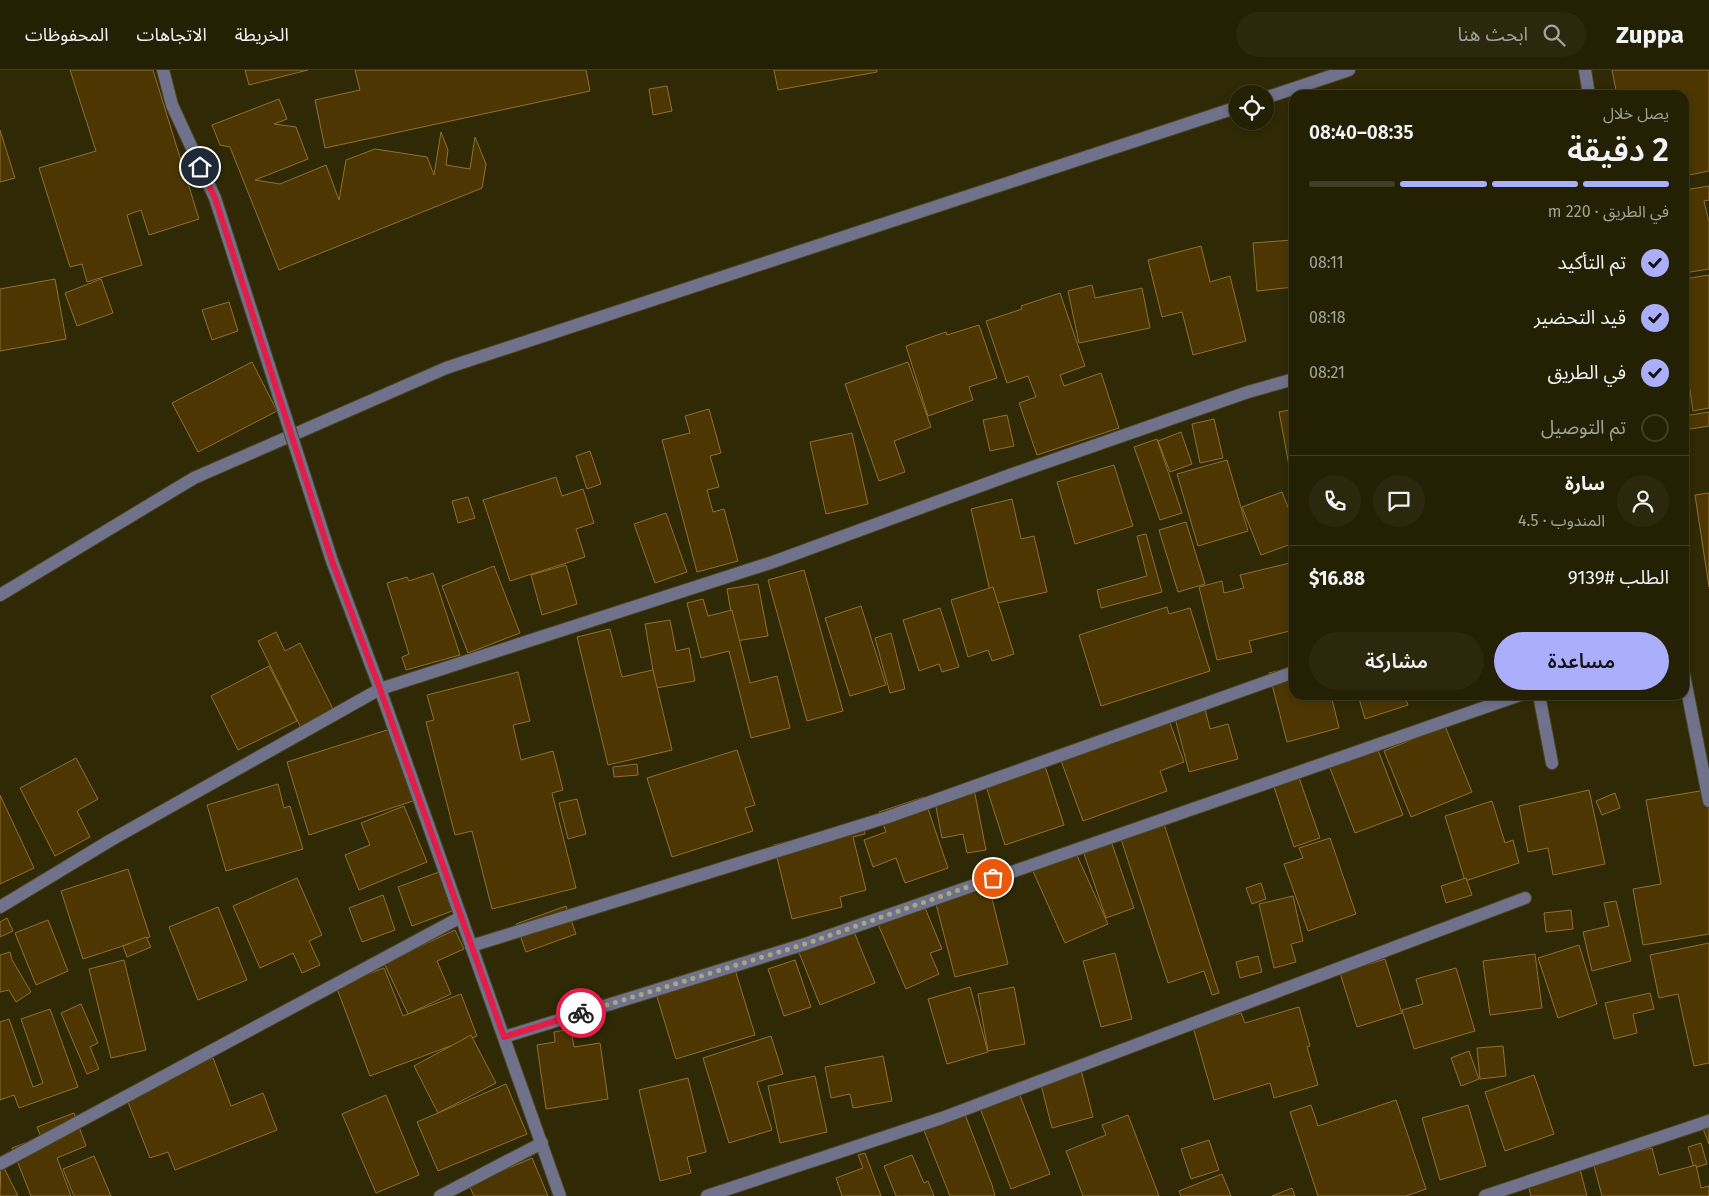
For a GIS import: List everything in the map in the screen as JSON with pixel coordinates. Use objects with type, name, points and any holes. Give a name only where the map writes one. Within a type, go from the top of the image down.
[{"type":"street","points":[[163,70],[172,105],[215,198],[332,561],[380,689],[560,1196]]},
{"type":"street","points":[[1274,95],[1349,70]]},
{"type":"street","points":[[1585,70],[1588,90]]},
{"type":"street","points":[[0,596],[194,478],[446,368],[1229,110]]},
{"type":"street","points":[[0,907],[111,840],[380,689],[773,562],[1010,475],[1248,392],[1289,380]]},
{"type":"street","points":[[471,946],[888,817],[1289,674]]},
{"type":"street","points":[[1689,699],[1709,801]]},
{"type":"street","points":[[504,1037],[805,944],[1506,700]]},
{"type":"street","points":[[1540,700],[1552,762]]},
{"type":"street","points":[[707,1196],[942,1118],[1525,898]]},
{"type":"street","points":[[0,1164],[460,917]]},
{"type":"street","points":[[1485,1196],[1709,1121]]},
{"type":"street","points":[[440,1196],[542,1143]]},
{"type":"building","points":[[70,70],[153,70],[199,219],[149,235],[141,210],[127,215],[142,265],[87,282],[82,264],[70,267],[39,168],[96,151]]},
{"type":"building","points":[[245,70],[308,70],[249,85]]},
{"type":"building","points":[[355,70],[586,70],[590,91],[325,148],[315,100],[360,90]]},
{"type":"building","points":[[774,70],[877,70],[877,72],[778,90]]},
{"type":"building","points":[[1612,70],[1709,70],[1709,171],[1689,175],[1689,90],[1616,90]]},
{"type":"building","points":[[667,86],[672,111],[653,115],[649,89]]},
{"type":"building","points":[[279,99],[287,119],[274,124],[296,127],[308,159],[255,180],[280,184],[326,165],[339,200],[346,160],[375,149],[427,157],[434,175],[441,132],[448,150],[446,165],[470,169],[475,137],[486,164],[482,188],[279,270],[230,147],[220,145],[212,125]]},
{"type":"building","points":[[0,130],[15,178],[0,182]]},
{"type":"building","points":[[1709,186],[1709,200],[1704,201],[1709,222],[1709,269],[1689,272],[1689,189]]},
{"type":"building","points":[[1289,240],[1289,288],[1257,291],[1253,243]]},
{"type":"building","points":[[1201,246],[1210,282],[1230,276],[1246,341],[1193,355],[1182,312],[1162,317],[1148,260]]},
{"type":"building","points":[[1709,275],[1709,408],[1693,411],[1689,384],[1689,278]]},
{"type":"building","points":[[55,279],[66,339],[0,351],[0,289]]},
{"type":"building","points":[[101,279],[113,313],[77,326],[65,293]]},
{"type":"building","points":[[1092,285],[1095,298],[1142,288],[1150,328],[1079,343],[1068,291]]},
{"type":"building","points":[[1060,293],[1085,366],[1060,375],[1064,386],[1101,373],[1119,428],[1037,455],[1019,403],[1036,397],[1028,376],[1007,383],[986,321],[1022,309],[1021,306]]},
{"type":"building","points":[[229,302],[238,331],[212,340],[202,310]]},
{"type":"building","points":[[979,325],[997,378],[969,387],[973,400],[928,416],[906,346],[946,332],[947,335]]},
{"type":"building","points":[[252,362],[277,411],[198,452],[172,403]]},
{"type":"building","points":[[908,362],[931,427],[894,441],[905,472],[879,481],[845,384]]},
{"type":"building","points":[[709,409],[721,453],[710,456],[719,487],[707,490],[713,512],[724,509],[738,561],[697,572],[662,440],[690,433],[685,416]]},
{"type":"building","points":[[1289,410],[1289,465],[1279,412]]},
{"type":"building","points":[[1709,412],[1709,426],[1689,429],[1689,415]]},
{"type":"building","points":[[1007,415],[1014,446],[990,451],[983,420]]},
{"type":"building","points":[[1214,419],[1223,458],[1200,463],[1192,424]]},
{"type":"building","points":[[1181,432],[1192,464],[1170,472],[1158,441]]},
{"type":"building","points":[[852,433],[868,504],[826,514],[810,442]]},
{"type":"building","points":[[1157,439],[1182,513],[1160,520],[1134,447]]},
{"type":"building","points":[[590,451],[601,484],[587,489],[576,456]]},
{"type":"building","points":[[1227,460],[1248,531],[1198,546],[1177,474]]},
{"type":"building","points":[[1114,465],[1133,526],[1075,544],[1057,482]]},
{"type":"building","points":[[556,477],[562,496],[583,489],[594,523],[576,529],[585,557],[510,581],[483,500]]},
{"type":"building","points":[[1282,492],[1289,510],[1289,545],[1261,555],[1242,507]]},
{"type":"building","points":[[1709,493],[1709,587],[1695,495]]},
{"type":"building","points":[[468,497],[475,518],[458,523],[452,501]]},
{"type":"building","points":[[1012,499],[1021,539],[1034,536],[1047,592],[993,604],[971,509]]},
{"type":"building","points":[[666,513],[687,572],[655,583],[634,524]]},
{"type":"building","points":[[1186,522],[1205,584],[1178,592],[1159,530]]},
{"type":"building","points":[[1146,534],[1162,592],[1101,608],[1097,590],[1147,576],[1137,536]]},
{"type":"building","points":[[1289,563],[1289,631],[1249,641],[1252,652],[1217,660],[1199,587],[1222,581],[1224,593],[1244,588],[1240,575]]},
{"type":"building","points":[[566,565],[577,604],[542,615],[531,575]]},
{"type":"building","points":[[494,566],[520,633],[468,653],[442,586]]},
{"type":"building","points":[[804,570],[843,711],[807,721],[768,580]]},
{"type":"building","points":[[433,573],[460,655],[406,670],[402,657],[409,654],[387,583],[407,577],[409,581]]},
{"type":"building","points":[[758,584],[768,636],[736,641],[727,589]]},
{"type":"building","points":[[993,587],[1014,654],[992,661],[988,650],[968,657],[951,600]]},
{"type":"building","points":[[703,599],[708,616],[732,610],[750,683],[777,676],[790,728],[751,738],[729,651],[701,658],[687,603]]},
{"type":"building","points":[[861,606],[886,685],[850,696],[825,618]]},
{"type":"building","points":[[1167,607],[1169,614],[1190,608],[1210,671],[1101,706],[1079,635]]},
{"type":"building","points":[[940,608],[959,667],[942,672],[939,664],[919,671],[903,620]]},
{"type":"building","points":[[670,620],[676,651],[689,648],[695,681],[656,688],[645,624]]},
{"type":"building","points":[[610,629],[622,677],[653,670],[672,750],[608,765],[577,637]]},
{"type":"building","points":[[276,632],[285,651],[300,643],[337,717],[304,734],[258,641]]},
{"type":"building","points":[[891,633],[905,689],[890,693],[875,638]]},
{"type":"building","points":[[269,666],[297,721],[238,750],[211,696]]},
{"type":"building","points":[[1289,668],[1289,700],[1332,700],[1339,728],[1287,742],[1269,673]]},
{"type":"building","points":[[518,672],[530,721],[513,725],[521,760],[553,751],[563,790],[552,793],[576,888],[492,909],[472,831],[455,835],[426,722],[434,720],[427,695]]},
{"type":"building","points":[[1359,700],[1406,700],[1408,705],[1365,719]]},
{"type":"building","points":[[1205,709],[1210,729],[1228,724],[1238,759],[1189,772],[1175,718]]},
{"type":"building","points":[[1169,720],[1184,762],[1160,771],[1167,791],[1083,821],[1059,755]]},
{"type":"building","points":[[1445,726],[1472,792],[1411,817],[1384,751]]},
{"type":"building","points":[[390,729],[413,801],[309,835],[287,762]]},
{"type":"building","points":[[1376,745],[1403,815],[1355,833],[1328,763]]},
{"type":"building","points":[[737,750],[755,805],[745,808],[753,831],[672,857],[647,778]]},
{"type":"building","points":[[76,758],[98,799],[77,811],[90,837],[55,856],[20,788]]},
{"type":"building","points":[[1044,763],[1064,825],[1005,845],[985,783]]},
{"type":"building","points":[[637,764],[638,775],[614,777],[613,767]]},
{"type":"building","points":[[1296,769],[1320,838],[1294,847],[1271,778]]},
{"type":"building","points":[[278,784],[284,808],[290,806],[303,849],[226,871],[207,805]]},
{"type":"building","points":[[974,789],[986,850],[967,853],[963,834],[942,838],[934,797]]},
{"type":"building","points":[[1589,790],[1605,864],[1553,875],[1548,848],[1528,852],[1519,806]]},
{"type":"building","points":[[1706,790],[1709,804],[1709,934],[1643,945],[1633,889],[1661,884],[1646,800]]},
{"type":"building","points":[[1615,793],[1620,808],[1602,815],[1596,801]]},
{"type":"building","points":[[0,795],[34,868],[0,884]]},
{"type":"building","points":[[924,797],[948,868],[905,883],[896,858],[873,867],[864,840],[886,832],[879,812]]},
{"type":"building","points":[[577,799],[586,834],[568,839],[559,803]]},
{"type":"building","points":[[1492,801],[1505,843],[1513,840],[1519,863],[1465,881],[1445,816]]},
{"type":"building","points":[[404,806],[427,862],[359,890],[345,855],[370,845],[361,823]]},
{"type":"building","points":[[1162,818],[1219,993],[1212,995],[1204,971],[1168,983],[1119,833]]},
{"type":"building","points":[[863,823],[865,834],[853,837],[866,890],[840,897],[842,907],[792,919],[774,845]]},
{"type":"building","points":[[1110,838],[1134,908],[1106,918],[1082,848]]},
{"type":"building","points":[[1330,838],[1356,914],[1308,931],[1284,864],[1303,858],[1299,848]]},
{"type":"building","points":[[1074,849],[1108,924],[1065,943],[1032,869]]},
{"type":"building","points":[[128,869],[150,937],[83,959],[61,891]]},
{"type":"building","points":[[439,872],[452,911],[412,926],[398,887]]},
{"type":"building","points":[[297,878],[322,935],[309,941],[320,965],[302,973],[293,953],[260,968],[233,906]]},
{"type":"building","points":[[1466,878],[1472,895],[1446,903],[1441,886]]},
{"type":"building","points":[[1261,883],[1266,899],[1252,904],[1246,888]]},
{"type":"building","points":[[989,886],[1008,964],[955,977],[935,900]]},
{"type":"building","points":[[383,895],[395,930],[362,942],[349,908]]},
{"type":"building","points":[[1293,896],[1303,941],[1291,944],[1296,962],[1274,968],[1259,904]]},
{"type":"building","points":[[1616,901],[1631,961],[1592,971],[1583,932],[1609,926],[1604,903]]},
{"type":"building","points":[[923,903],[942,949],[930,953],[939,974],[906,989],[877,922]]},
{"type":"building","points":[[566,906],[576,934],[526,952],[516,924]]},
{"type":"building","points":[[218,907],[247,980],[198,1000],[169,927]]},
{"type":"building","points":[[1571,910],[1573,929],[1546,932],[1544,913]]},
{"type":"building","points":[[7,918],[13,931],[0,937],[0,922]]},
{"type":"building","points":[[48,920],[68,971],[36,985],[15,933]]},
{"type":"building","points":[[850,922],[875,983],[820,1005],[796,945]]},
{"type":"building","points":[[455,930],[464,949],[437,961],[451,994],[408,1014],[384,963]]},
{"type":"building","points":[[146,937],[151,947],[127,957],[123,946]]},
{"type":"building","points":[[1709,943],[1709,1063],[1694,1066],[1678,994],[1659,998],[1650,955]]},
{"type":"building","points":[[1579,945],[1597,1004],[1558,1018],[1538,958]]},
{"type":"building","points":[[10,952],[12,960],[31,992],[16,1002],[9,990],[0,992],[0,955]]},
{"type":"building","points":[[1115,953],[1132,1019],[1101,1027],[1083,961]]},
{"type":"building","points":[[1535,954],[1542,1008],[1490,1015],[1483,961]]},
{"type":"building","points":[[1258,956],[1262,972],[1240,978],[1236,962]]},
{"type":"building","points":[[1385,959],[1402,1013],[1357,1027],[1340,973]]},
{"type":"building","points":[[124,960],[146,1050],[111,1058],[89,969]]},
{"type":"building","points":[[795,960],[811,1007],[784,1016],[768,969]]},
{"type":"building","points":[[733,963],[755,1035],[676,1059],[654,987]]},
{"type":"building","points":[[384,968],[403,1016],[461,994],[477,1036],[370,1076],[336,986]]},
{"type":"building","points":[[1456,968],[1475,1031],[1414,1049],[1402,1010],[1423,1004],[1416,979]]},
{"type":"building","points":[[970,987],[988,1052],[947,1064],[928,999]]},
{"type":"building","points":[[1014,987],[1025,1044],[988,1051],[978,994]]},
{"type":"building","points":[[1650,993],[1654,1009],[1633,1014],[1637,1033],[1614,1039],[1605,1003]]},
{"type":"building","points":[[81,1004],[98,1043],[90,1047],[99,1069],[87,1074],[61,1013]]},
{"type":"building","points":[[1299,1007],[1310,1046],[1307,1047],[1318,1085],[1274,1098],[1270,1083],[1214,1100],[1193,1027],[1241,1013],[1245,1023]]},
{"type":"building","points":[[50,1009],[78,1087],[19,1108],[14,1095],[0,1100],[0,1022],[9,1019],[33,1087],[43,1083],[21,1019]]},
{"type":"building","points":[[571,1029],[574,1047],[600,1043],[608,1099],[546,1109],[537,1045],[555,1042],[554,1032]]},
{"type":"building","points":[[471,1035],[496,1083],[438,1113],[414,1066]]},
{"type":"building","points":[[771,1036],[783,1074],[757,1082],[772,1130],[729,1143],[703,1058]]},
{"type":"building","points":[[1503,1046],[1506,1076],[1480,1079],[1477,1048]]},
{"type":"building","points":[[1469,1051],[1479,1079],[1461,1086],[1451,1058]]},
{"type":"building","points":[[883,1056],[892,1101],[853,1108],[850,1094],[831,1098],[825,1067]]},
{"type":"building","points":[[213,1058],[231,1106],[263,1093],[277,1130],[175,1170],[168,1152],[150,1158],[124,1092]]},
{"type":"building","points":[[1080,1066],[1093,1117],[1052,1128],[1039,1077]]},
{"type":"building","points":[[1534,1075],[1554,1134],[1505,1151],[1485,1092]]},
{"type":"building","points":[[815,1076],[827,1132],[780,1143],[768,1086]]},
{"type":"building","points":[[688,1078],[706,1152],[687,1157],[691,1173],[660,1181],[639,1090]]},
{"type":"building","points":[[506,1084],[527,1134],[438,1171],[417,1122]]},
{"type":"building","points":[[1019,1093],[1050,1174],[1011,1189],[980,1108]]},
{"type":"building","points":[[386,1095],[419,1175],[376,1193],[342,1114]]},
{"type":"building","points":[[1396,1100],[1426,1189],[1406,1196],[1318,1196],[1290,1112],[1311,1105],[1318,1126]]},
{"type":"building","points":[[1468,1105],[1486,1166],[1440,1180],[1422,1118]]},
{"type":"building","points":[[964,1112],[995,1196],[950,1196],[923,1128]]},
{"type":"building","points":[[74,1113],[86,1146],[57,1158],[71,1196],[31,1196],[12,1148],[41,1137],[37,1127]]},
{"type":"building","points":[[1709,1114],[1709,1144],[1699,1118]]},
{"type":"building","points":[[1128,1115],[1159,1196],[1083,1196],[1066,1151],[1106,1135],[1102,1125]]},
{"type":"building","points":[[1209,1140],[1219,1170],[1191,1179],[1181,1149]]},
{"type":"building","points":[[1701,1143],[1707,1164],[1694,1168],[1688,1147]]},
{"type":"building","points":[[1652,1148],[1659,1175],[1696,1165],[1701,1188],[1709,1186],[1709,1196],[1602,1196],[1593,1162]]},
{"type":"building","points":[[865,1153],[881,1196],[842,1196],[836,1178],[863,1168],[858,1155]]},
{"type":"building","points":[[912,1155],[924,1183],[928,1181],[934,1196],[896,1196],[884,1166]]},
{"type":"building","points":[[94,1156],[111,1196],[74,1196],[63,1169]]},
{"type":"building","points":[[532,1158],[548,1196],[474,1196],[469,1185]]},
{"type":"building","points":[[1,1162],[18,1196],[0,1196]]},
{"type":"building","points":[[1580,1169],[1587,1196],[1531,1196],[1528,1184]]},
{"type":"building","points":[[1222,1174],[1231,1196],[1181,1196],[1179,1191]]},
{"type":"building","points":[[1292,1188],[1295,1196],[1272,1196]]},
{"type":"way so far","points":[[581,1013],[805,944],[993,878]]},
{"type":"route","points":[[200,167],[215,198],[332,561],[380,689],[504,1037],[581,1013]]}]
